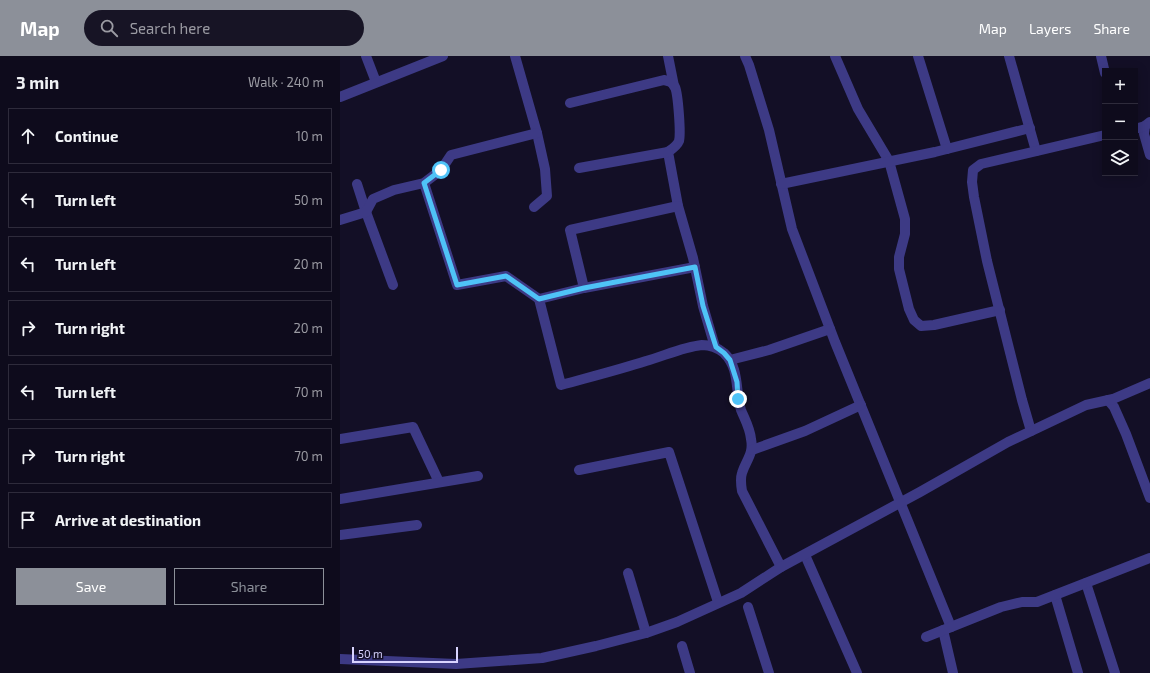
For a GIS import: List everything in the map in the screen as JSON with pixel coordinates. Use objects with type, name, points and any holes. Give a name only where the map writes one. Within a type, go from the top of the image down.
[{"type":"street","points":[[366,56],[376,82]]},
{"type":"street","points":[[340,97],[443,56]]},
{"type":"street","points":[[515,56],[538,133],[546,169],[547,196],[534,207]]},
{"type":"street","points":[[579,168],[668,152],[674,148],[680,135],[677,95],[668,56]]},
{"type":"street","points":[[745,56],[769,130],[792,229],[830,329],[901,502],[947,628],[954,673]]},
{"type":"street","points":[[835,56],[858,109],[889,161],[905,219],[905,234],[899,256],[899,269],[908,309],[914,320],[921,326],[934,326],[1000,310]]},
{"type":"street","points":[[918,56],[947,149]]},
{"type":"street","points":[[1009,56],[1036,151]]},
{"type":"street","points":[[1100,56],[1104,68]]},
{"type":"street","points":[[570,103],[664,80],[671,82],[674,86]]},
{"type":"street","points":[[1143,126],[1150,155]]},
{"type":"street","points":[[781,184],[947,149],[1030,128]]},
{"type":"street","points":[[340,220],[366,212],[373,199],[394,190],[424,183],[441,170],[451,155],[538,133]]},
{"type":"street","points":[[1031,431],[987,261],[974,197],[972,182],[973,170],[981,164],[1102,136]]},
{"type":"street","points":[[668,152],[678,206],[695,267],[703,306],[716,347]]},
{"type":"street","points":[[424,183],[457,285],[506,276],[539,299],[561,384],[611,372],[688,348],[703,345],[716,347],[724,353],[730,360],[737,382],[738,399],[749,427],[752,440],[752,450],[742,473],[740,482],[742,491],[781,567]]},
{"type":"street","points":[[357,184],[393,285]]},
{"type":"street","points":[[584,288],[570,230],[678,206]]},
{"type":"street","points":[[539,299],[584,288],[695,267]]},
{"type":"street","points":[[730,360],[769,350],[830,329]]},
{"type":"street","points":[[340,659],[456,664],[542,658],[646,633],[677,622],[718,602],[741,593],[781,567],[1008,442],[1086,405],[1108,400],[1150,383]]},
{"type":"street","points":[[1108,400],[1114,407],[1126,434],[1150,498]]},
{"type":"street","points":[[752,450],[804,432],[861,405]]},
{"type":"street","points":[[340,439],[413,427],[439,482]]},
{"type":"street","points":[[579,470],[669,452],[718,602]]},
{"type":"street","points":[[340,499],[478,476]]},
{"type":"street","points":[[340,535],[417,525]]},
{"type":"street","points":[[805,555],[857,673]]},
{"type":"street","points":[[926,637],[1001,607],[1022,602],[1037,602],[1150,558]]},
{"type":"street","points":[[628,573],[646,633]]},
{"type":"street","points":[[1086,583],[1114,673]]},
{"type":"street","points":[[1055,595],[1078,673]]},
{"type":"street","points":[[748,607],[769,673]]},
{"type":"street","points":[[682,646],[690,673]]},
{"type":"street","points":[[482,662],[483,673]]},
{"type":"route","points":[[441,170],[424,183],[457,285],[506,276],[539,299],[584,288],[695,267],[703,306],[716,347],[730,360],[734,371],[737,382],[738,399]]}]
